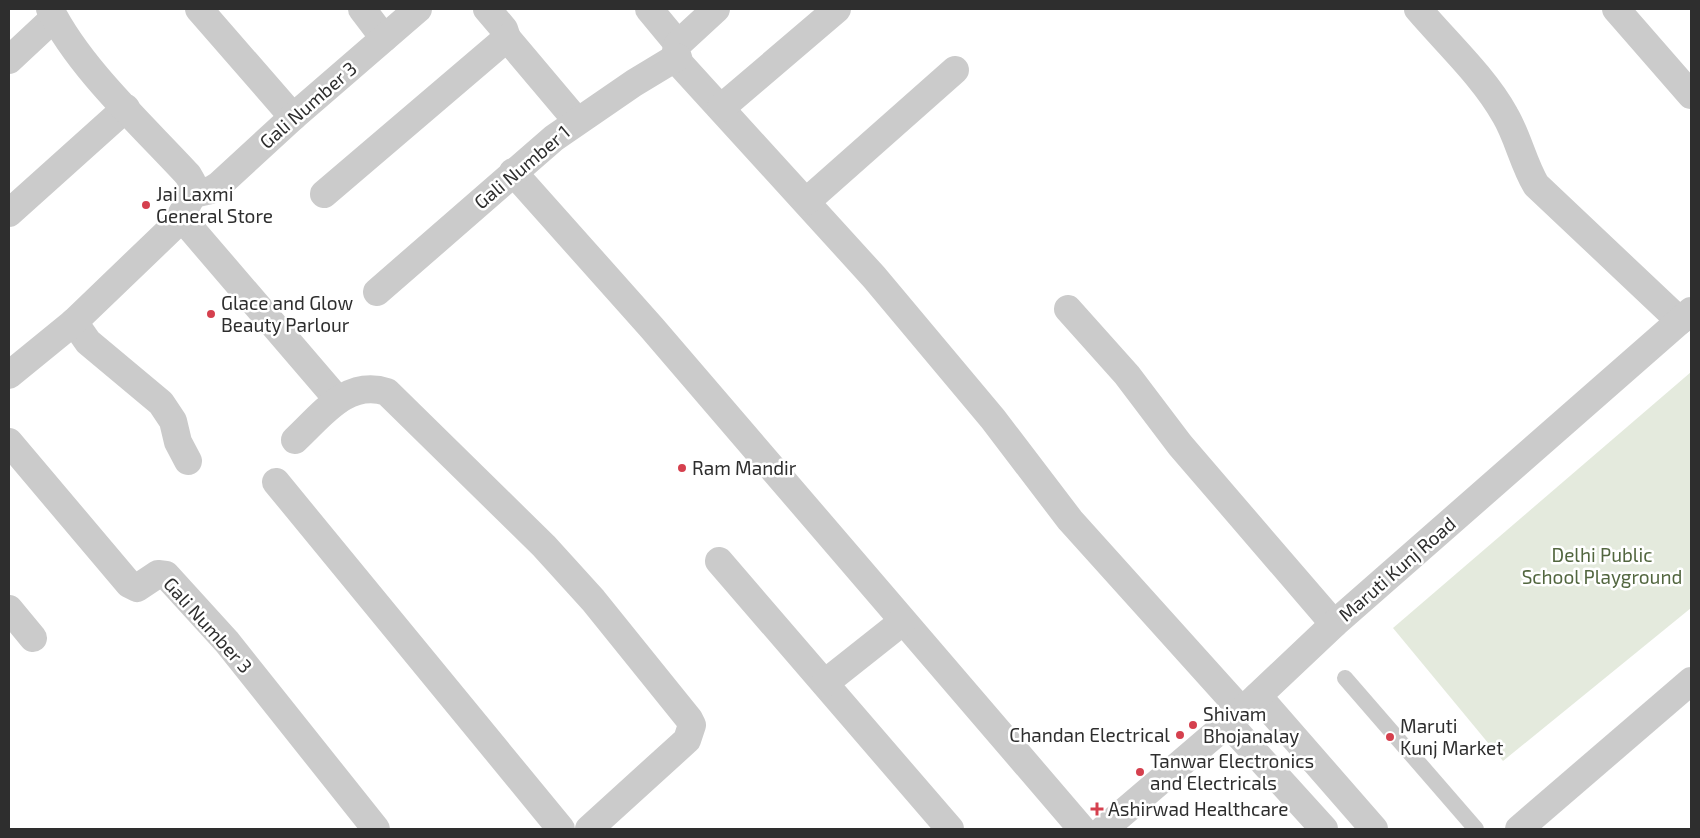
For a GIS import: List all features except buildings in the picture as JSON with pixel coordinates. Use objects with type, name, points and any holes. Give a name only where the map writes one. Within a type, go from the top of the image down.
[{"type":"street","points":[[199,9],[293,117]]},
{"type":"street","points":[[362,9],[384,38]]},
{"type":"street","name":"Gali Number 3","points":[[193,194],[211,190],[219,185],[293,117],[418,9]]},
{"type":"street","points":[[487,9],[504,29],[507,38],[577,121]]},
{"type":"street","points":[[649,9],[678,50],[686,71],[874,276],[993,419],[1070,520],[1243,710],[1374,829]]},
{"type":"street","name":"Gali Number 1","points":[[377,292],[513,172],[577,121],[678,50],[716,9]]},
{"type":"street","points":[[721,108],[837,9]]},
{"type":"street","points":[[1418,9],[1499,104],[1536,185],[1686,316]]},
{"type":"street","points":[[1616,9],[1691,96]]},
{"type":"street","points":[[9,60],[52,13],[82,56],[126,108],[188,175],[192,182],[193,194],[181,217],[74,322],[9,376]]},
{"type":"street","points":[[324,194],[507,38]]},
{"type":"street","points":[[807,201],[955,70]]},
{"type":"street","points":[[9,212],[126,108]]},
{"type":"street","points":[[513,172],[652,328],[902,622],[1082,829]]},
{"type":"street","points":[[181,217],[338,400]]},
{"type":"street","points":[[1068,309],[1122,369],[1180,445],[1334,624]]},
{"type":"street","name":"Maruti Kunj Road","points":[[1104,829],[1243,710],[1334,624],[1686,316]]},
{"type":"street","points":[[74,322],[88,342],[161,403],[173,421],[178,442],[188,461]]},
{"type":"street","points":[[295,440],[349,392],[362,388],[375,388],[387,392],[403,405],[594,600],[689,718],[692,725],[687,740],[589,829]]},
{"type":"street","name":"Gali Number 3","points":[[9,442],[128,584],[137,588],[158,574],[166,575],[227,642],[376,829]]},
{"type":"street","points":[[276,482],[561,829]]},
{"type":"street","points":[[719,561],[950,829]]},
{"type":"street","points":[[9,609],[33,638]]},
{"type":"street","points":[[825,683],[902,622]]},
{"type":"street","points":[[1519,829],[1691,681]]},
{"type":"street","points":[[1243,710],[1324,829]]},
{"type":"lane","points":[[1345,678],[1476,829]]},
{"type":"green space","name":"Delhi Public School Playground","points":[[1691,372],[1691,608],[1503,761],[1393,628]]},
{"type":"place","name":"Jai Laxmi General Store","points":[[146,205]]},
{"type":"place","name":"Glace and Glow Beauty Parlour","points":[[211,314]]},
{"type":"place","name":"Ram Mandir","points":[[682,468]]},
{"type":"place","name":"Shivam Bhojanalay","points":[[1193,725]]},
{"type":"place","name":"Chandan Electrical","points":[[1180,735]]},
{"type":"place","name":"Maruti Kunj Market","points":[[1390,737]]},
{"type":"place","name":"Tanwar Electronics and Electricals","points":[[1140,772]]},
{"type":"place","name":"Ashirwad Healthcare","points":[[1097,809]]}]
